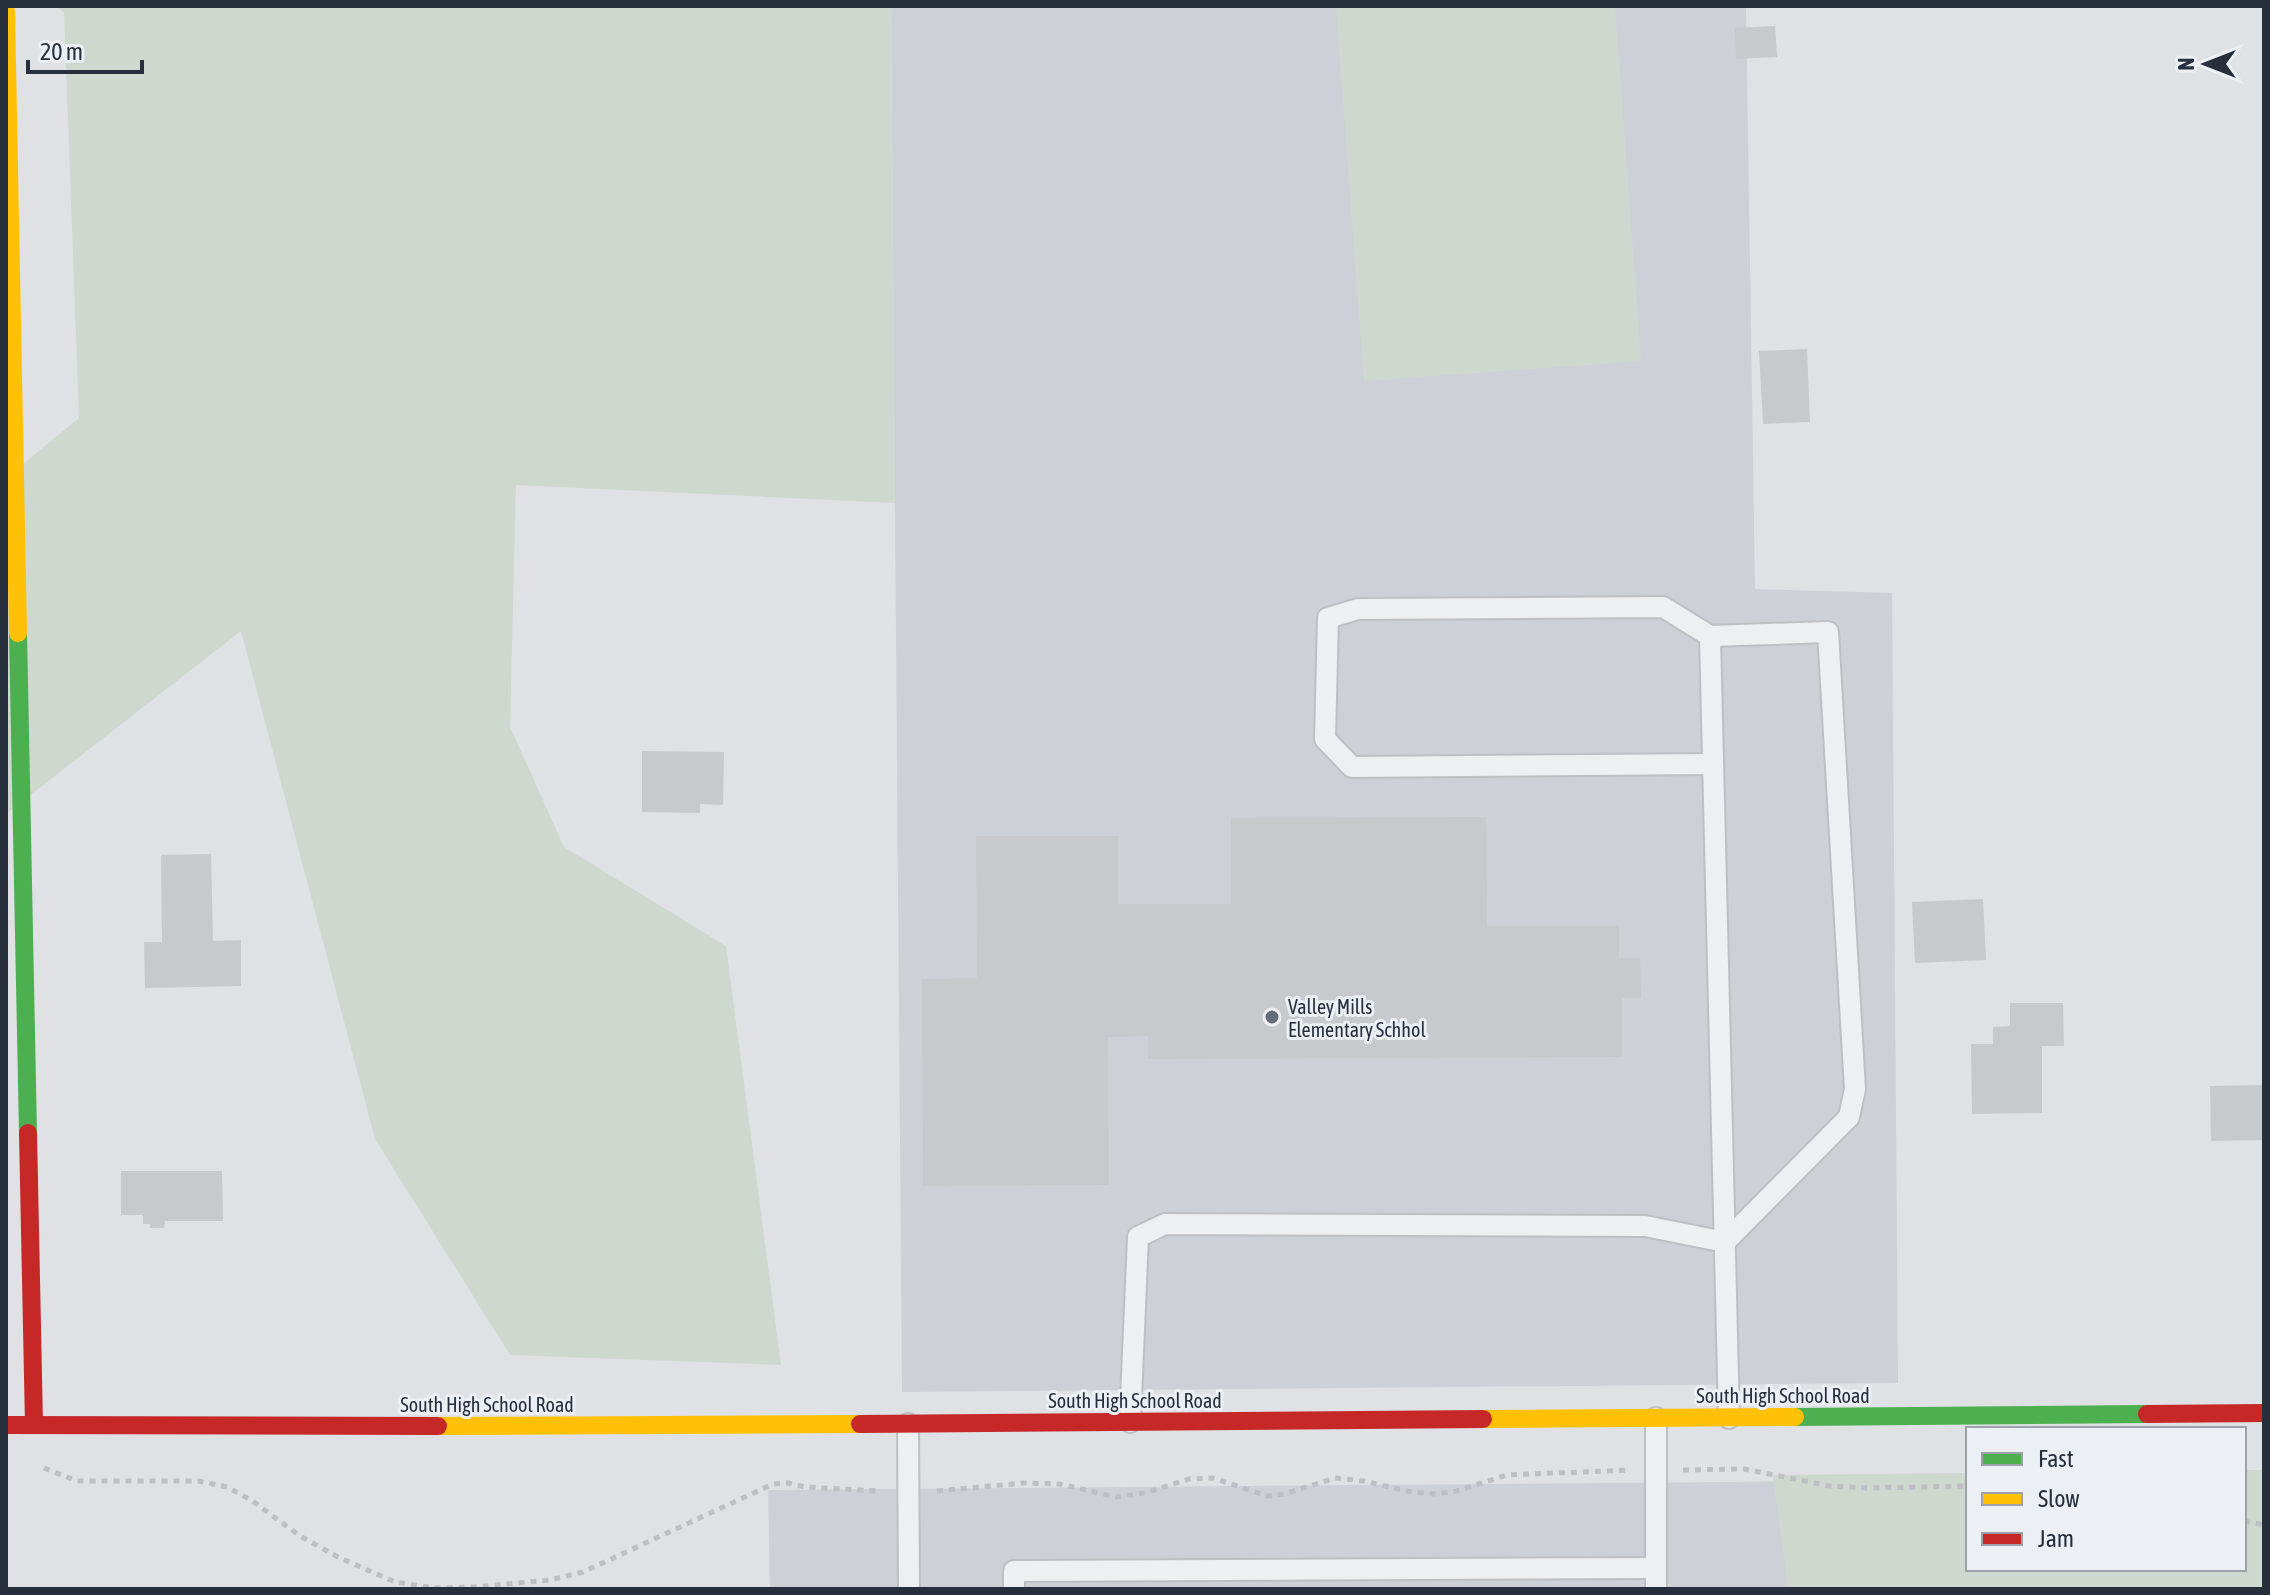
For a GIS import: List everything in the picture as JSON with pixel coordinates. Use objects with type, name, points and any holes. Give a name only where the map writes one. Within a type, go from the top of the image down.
[{"type":"main road","points":[[6,11],[34,1425]]},
{"type":"main road","name":"South High School Road","points":[[6,1425],[652,1426],[2264,1413]]},
{"type":"lane","points":[[1712,764],[1352,767],[1325,739],[1328,618],[1358,609],[1663,607],[1710,636],[1828,632],[1855,1089],[1849,1117],[1725,1242]]},
{"type":"lane","points":[[1710,636],[1729,1418]]},
{"type":"lane","points":[[1130,1422],[1138,1237],[1165,1224],[1645,1226],[1725,1242]]},
{"type":"lane","points":[[1014,1589],[1014,1571],[1656,1579],[1656,1418]]},
{"type":"lane","points":[[908,1424],[909,1589]]},
{"type":"path","points":[[39,1467],[77,1481],[198,1481],[227,1487],[251,1500],[300,1536],[338,1557],[395,1582],[434,1588],[550,1580],[583,1572],[773,1484],[878,1491]]},
{"type":"path","points":[[1695,1470],[1744,1469],[1830,1486],[1966,1486]]},
{"type":"path","points":[[933,1491],[1048,1483],[1116,1497],[1145,1493],[1189,1479],[1213,1478],[1267,1496],[1284,1494],[1335,1478],[1433,1494],[1457,1491],[1507,1475],[1617,1470]]},
{"type":"shaded area","points":[[55,6],[891,6],[895,503],[516,485],[510,727],[564,847],[726,946],[781,1365],[510,1355],[375,1139],[241,631],[6,814],[6,478],[79,418],[64,12]]},
{"type":"shaded area","points":[[891,6],[1746,6],[1755,589],[1892,593],[1898,1383],[902,1392]]},
{"type":"shaded area","points":[[1336,6],[1615,6],[1641,361],[1364,381]]},
{"type":"shaded area","points":[[2246,1470],[2264,1470],[2264,1589],[1788,1589],[1773,1475],[1966,1473],[1966,1571],[2246,1571]]},
{"type":"shaded area","points":[[1966,1480],[1966,1571],[2246,1571],[2264,1589],[770,1589],[768,1490]]},
{"type":"building","points":[[1775,26],[1777,57],[1736,59],[1735,28]]},
{"type":"building","points":[[1807,349],[1810,422],[1763,424],[1759,351]]},
{"type":"building","points":[[642,751],[724,752],[723,805],[700,804],[700,813],[642,812]]},
{"type":"building","name":"Valley Mills Elementary Schhol","points":[[1486,817],[1487,926],[1619,926],[1619,958],[1640,958],[1641,998],[1622,998],[1622,1057],[1148,1059],[1148,1036],[1108,1037],[1109,1185],[923,1186],[922,979],[977,978],[976,836],[1118,836],[1118,904],[1231,904],[1231,818]]},
{"type":"building","points":[[211,854],[213,941],[241,940],[241,986],[145,988],[144,942],[162,942],[161,855]]},
{"type":"building","points":[[1983,899],[1986,960],[1915,963],[1912,902]]},
{"type":"building","points":[[2010,1003],[2063,1003],[2064,1046],[2042,1046],[2042,1113],[1972,1114],[1971,1044],[1993,1044],[1993,1027],[2010,1026]]},
{"type":"building","points":[[2264,1085],[2264,1140],[2211,1141],[2210,1086]]},
{"type":"building","points":[[121,1171],[222,1171],[223,1221],[165,1221],[164,1228],[150,1228],[150,1224],[143,1224],[143,1215],[121,1215]]},
{"type":"traffic: fast","points":[[18,633],[28,1133]]},
{"type":"traffic: fast","points":[[1795,1417],[2147,1414]]},
{"type":"traffic: slow","points":[[6,11],[18,633]]},
{"type":"traffic: slow","points":[[1483,1419],[1795,1417]]},
{"type":"traffic: slow","points":[[438,1426],[860,1424]]},
{"type":"traffic: jam","points":[[28,1133],[34,1425]]},
{"type":"traffic: jam","points":[[2147,1414],[2264,1413]]},
{"type":"traffic: jam","points":[[860,1424],[1483,1419]]},
{"type":"traffic: jam","points":[[6,1425],[438,1426]]},
{"type":"place","name":"Valley Mills Elementary Schhol","points":[[1272,1017]]}]
